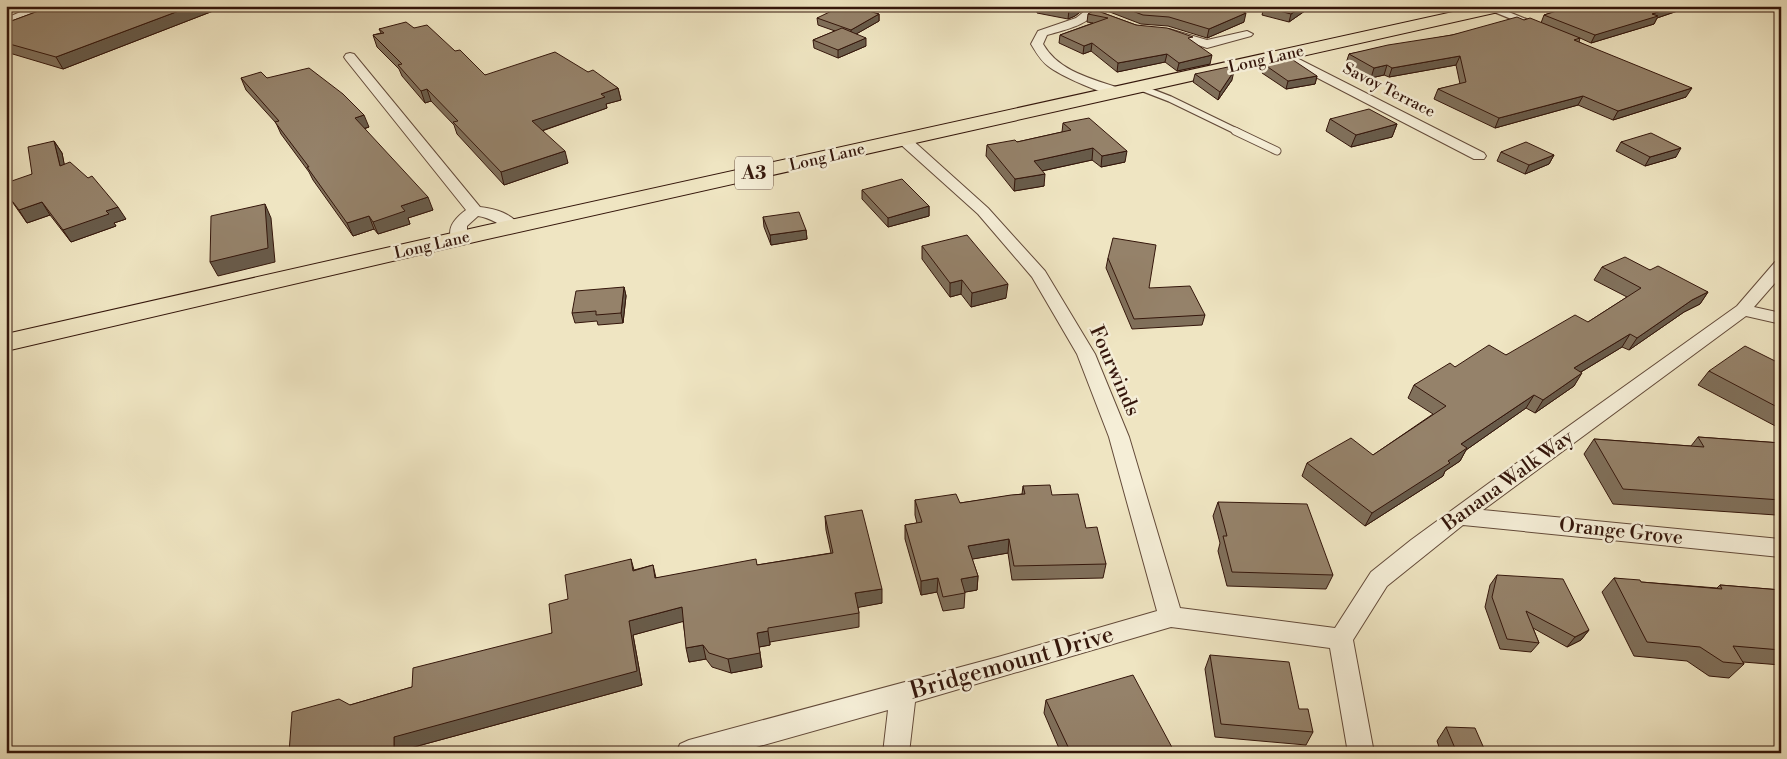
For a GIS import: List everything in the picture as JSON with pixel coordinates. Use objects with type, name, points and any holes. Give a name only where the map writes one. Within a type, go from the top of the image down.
[{"type":"main road","name":"Long Lane","points":[[6,343],[458,239],[1498,7]]},
{"type":"street","points":[[6,22],[45,6]]},
{"type":"street","points":[[1098,11],[1083,19],[1042,33],[1037,44],[1043,57],[1063,70],[1117,92]]},
{"type":"street","points":[[1157,30],[1167,31],[1207,44],[1247,34]]},
{"type":"street","name":"Savoy Terrace","points":[[1283,55],[1479,156]]},
{"type":"street","points":[[350,57],[475,211],[491,213],[508,221],[513,227]]},
{"type":"street","name":"Fourwinds","points":[[904,140],[983,211],[1039,275],[1086,354],[1119,438],[1172,617]]},
{"type":"street","points":[[458,239],[457,228],[463,220],[475,211]]},
{"type":"street","name":"Banana Walk Way","points":[[1341,639],[1379,578],[1418,546],[1514,475],[1744,310],[1781,265]]},
{"type":"street","points":[[1744,310],[1781,319]]},
{"type":"street","name":"Orange Grove","points":[[1461,516],[1781,548]]},
{"type":"street","name":"Bridgemount Drive","points":[[689,753],[1172,617],[1341,639]]},
{"type":"street","points":[[1341,639],[1361,753]]},
{"type":"street","points":[[896,753],[903,694]]},
{"type":"lane","points":[[1498,7],[1530,23]]},
{"type":"lane","points":[[1139,87],[1179,103],[1277,150]]},
{"type":"building","points":[[52,6],[192,6],[56,57],[6,43],[6,23]]},
{"type":"building","points":[[842,6],[852,6],[879,14],[851,30],[817,18]]},
{"type":"building","points":[[1051,6],[1078,6],[1069,10]]},
{"type":"building","points":[[1119,6],[1227,6],[1246,13],[1209,29],[1169,17],[1143,15]]},
{"type":"building","points":[[1265,6],[1303,6],[1291,14]]},
{"type":"building","points":[[1572,6],[1674,6],[1652,14],[1658,16],[1595,35],[1544,15]]},
{"type":"building","points":[[1095,10],[1136,25],[1167,28],[1193,37],[1188,38],[1212,55],[1179,63],[1167,54],[1118,63],[1092,43],[1084,46],[1060,35],[1108,18],[1088,14]]},
{"type":"building","points":[[1517,17],[1524,20],[1530,18],[1580,38],[1574,40],[1692,88],[1618,111],[1583,96],[1499,118],[1438,89],[1466,82],[1460,56],[1392,68],[1387,65],[1374,68],[1349,54],[1388,45],[1452,35]]},
{"type":"building","points":[[406,22],[414,28],[427,25],[455,51],[460,50],[485,75],[555,52],[588,72],[593,70],[618,88],[601,94],[605,97],[532,121],[565,151],[501,172],[453,122],[458,121],[427,89],[421,91],[398,65],[402,64],[373,35],[384,33],[379,29]]},
{"type":"building","points":[[842,28],[866,38],[838,50],[813,40]]},
{"type":"building","points":[[1293,60],[1317,76],[1288,81],[1265,65]]},
{"type":"building","points":[[1228,67],[1234,71],[1220,92],[1195,74]]},
{"type":"building","points":[[309,68],[343,94],[364,115],[355,118],[428,197],[401,206],[405,211],[373,222],[369,216],[347,223],[307,167],[309,167],[275,122],[279,121],[241,78],[261,72],[267,78]]},
{"type":"building","points":[[1369,109],[1397,124],[1356,135],[1330,119]]},
{"type":"building","points":[[1089,118],[1127,151],[1102,156],[1093,148],[1034,161],[1045,174],[1015,179],[987,145],[1015,140],[1017,142],[1071,130],[1063,123]]},
{"type":"building","points":[[1651,133],[1681,148],[1650,157],[1621,142]]},
{"type":"building","points":[[54,141],[60,166],[70,162],[88,178],[92,176],[118,207],[106,211],[109,214],[63,230],[42,202],[19,210],[6,193],[6,183],[32,174],[28,147]]},
{"type":"building","points":[[1526,142],[1554,155],[1529,165],[1501,152]]},
{"type":"building","points":[[902,179],[929,206],[888,218],[862,190]]},
{"type":"building","points":[[265,204],[268,248],[210,262],[211,216]]},
{"type":"building","points":[[799,212],[806,230],[770,235],[763,217]]},
{"type":"building","points":[[967,235],[1008,284],[972,293],[962,280],[950,283],[922,246]]},
{"type":"building","points":[[1113,238],[1156,245],[1149,288],[1190,286],[1205,315],[1134,319],[1108,258]]},
{"type":"building","points":[[1625,257],[1650,270],[1658,266],[1708,292],[1692,300],[1637,338],[1630,334],[1574,368],[1582,373],[1543,400],[1534,395],[1461,444],[1467,448],[1448,461],[1450,463],[1372,513],[1307,463],[1351,438],[1373,455],[1446,406],[1414,385],[1450,363],[1455,367],[1489,345],[1506,355],[1575,315],[1588,322],[1641,288],[1602,267]]},
{"type":"building","points":[[624,287],[621,313],[596,315],[596,311],[572,313],[576,291]]},
{"type":"building","points":[[1745,346],[1781,364],[1781,409],[1709,371]]},
{"type":"building","points":[[1698,437],[1781,443],[1781,500],[1623,489],[1594,439],[1704,447]]},
{"type":"building","points":[[1050,485],[1052,495],[1078,494],[1086,528],[1097,527],[1106,564],[1014,566],[1009,539],[968,546],[978,576],[961,579],[965,593],[943,597],[938,578],[921,581],[905,525],[922,522],[915,500],[956,494],[960,503],[1025,494],[1023,486]]},
{"type":"building","points":[[1218,502],[1307,504],[1333,575],[1232,572],[1223,536],[1227,536]]},
{"type":"building","points":[[862,510],[882,589],[855,593],[859,613],[768,628],[768,631],[757,633],[760,653],[728,659],[709,653],[703,645],[686,648],[682,607],[629,621],[637,671],[394,737],[394,753],[289,753],[292,712],[339,699],[350,705],[412,687],[413,668],[552,633],[549,604],[568,599],[565,575],[631,559],[633,571],[653,565],[655,578],[756,559],[757,565],[833,553],[825,516]]},
{"type":"building","points":[[1497,575],[1563,579],[1589,630],[1575,637],[1526,611],[1539,643],[1507,639],[1492,597]]},
{"type":"building","points":[[1614,578],[1722,589],[1720,585],[1781,590],[1781,650],[1733,646],[1744,664],[1723,662],[1700,647],[1647,642]]},
{"type":"building","points":[[1210,655],[1289,662],[1299,709],[1308,709],[1313,732],[1221,724]]},
{"type":"building","points":[[1133,675],[1175,753],[1071,753],[1046,700]]},
{"type":"building","points":[[1446,727],[1475,728],[1486,753],[1457,753]]}]
